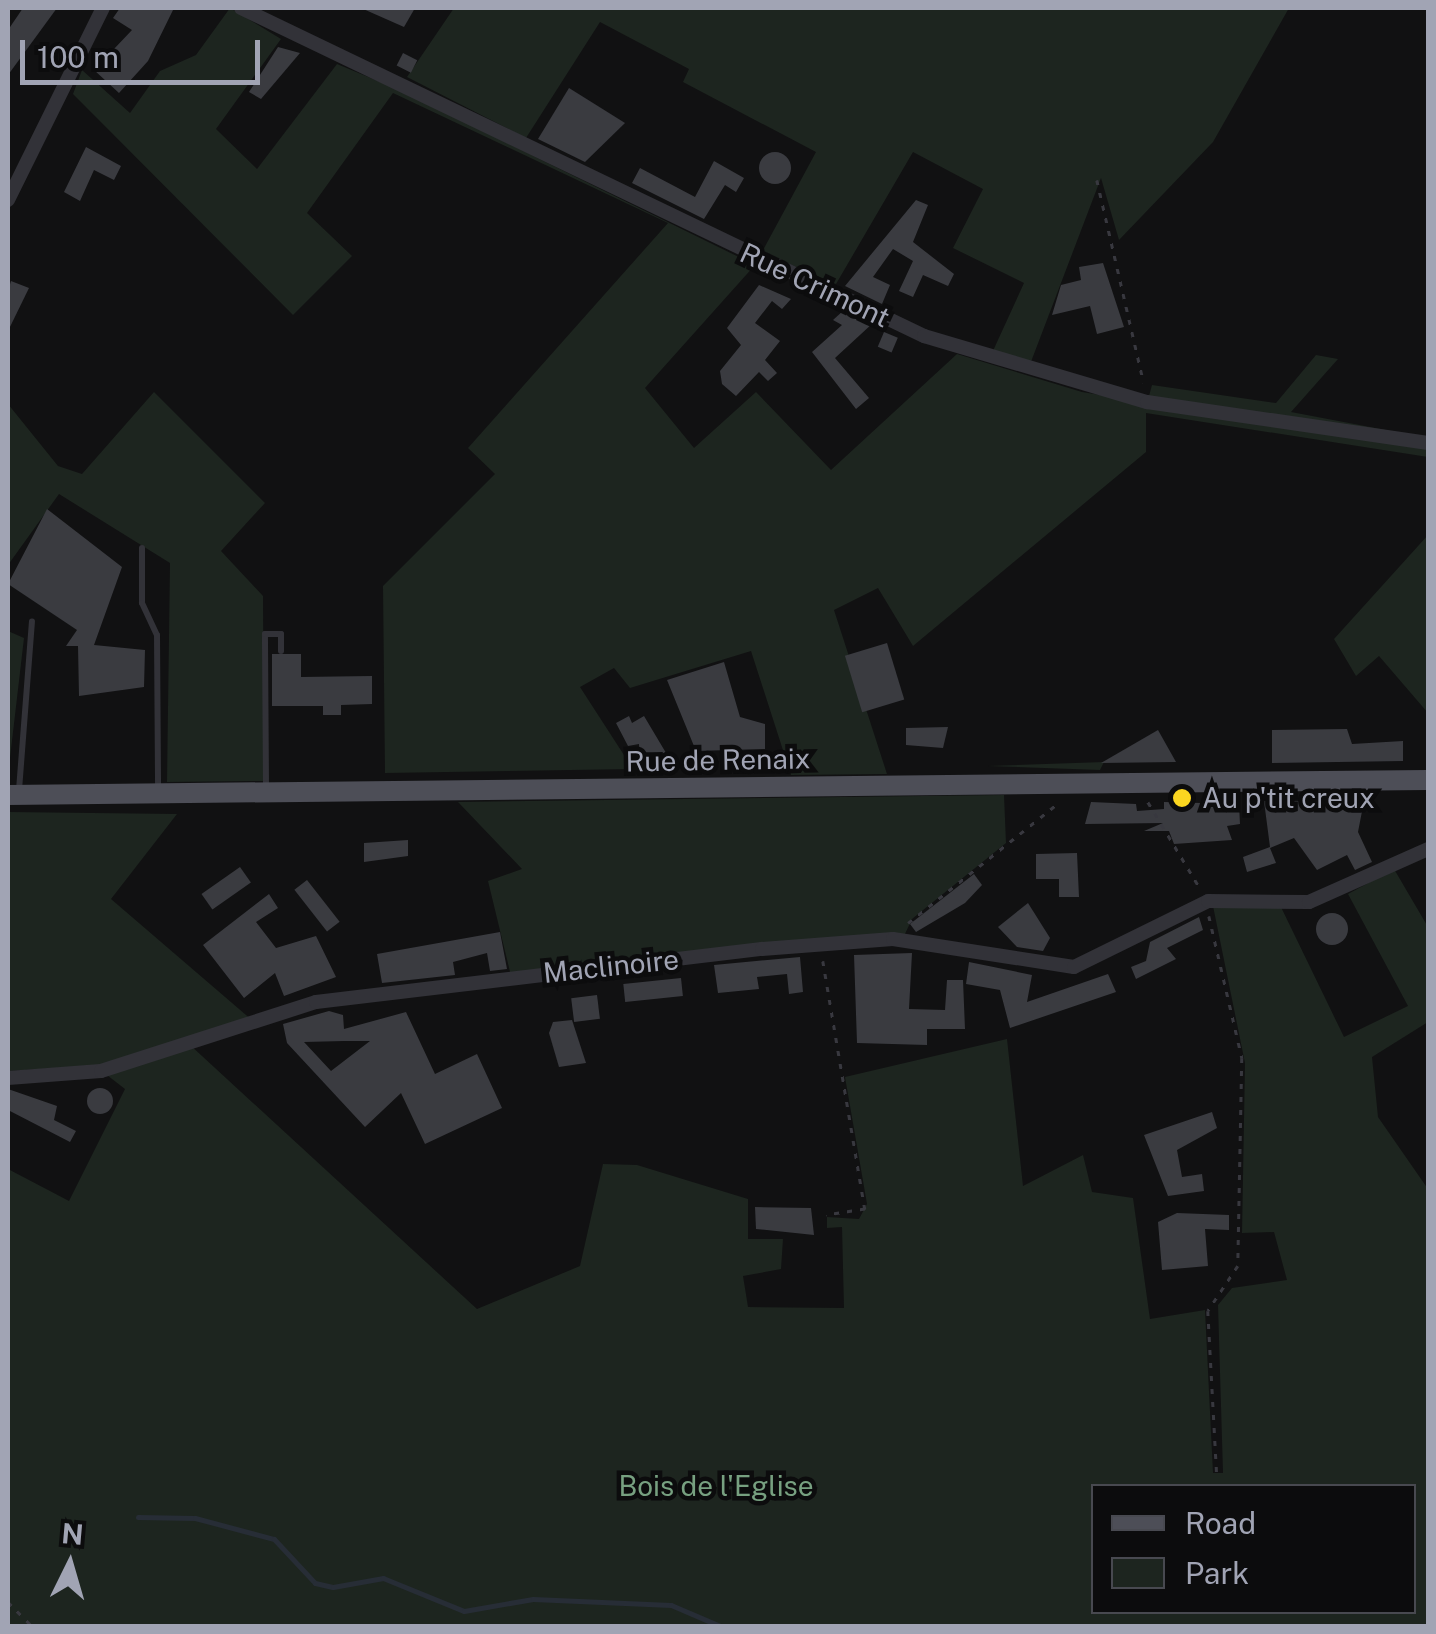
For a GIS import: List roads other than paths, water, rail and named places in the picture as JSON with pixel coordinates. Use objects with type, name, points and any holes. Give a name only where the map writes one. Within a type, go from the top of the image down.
[{"type":"main road","name":"Rue de Renaix","points":[[13,795],[1428,780]]},
{"type":"street","points":[[8,200],[103,8]]},
{"type":"street","name":"Rue Crimont","points":[[241,8],[910,330],[1147,402],[1428,442]]},
{"type":"street","name":"Maclinoire","points":[[8,1078],[101,1071],[316,1002],[821,945],[906,940],[1064,968],[1208,901],[1309,902],[1428,849]]},
{"type":"lane","points":[[142,548],[142,603],[156,635],[158,794]]},
{"type":"lane","points":[[13,795],[32,621]]},
{"type":"lane","points":[[266,792],[265,634],[281,634],[281,652]]},
{"type":"waterway","points":[[138,1517],[195,1518],[274,1539],[315,1583],[333,1587],[383,1578],[464,1611],[533,1599],[671,1605],[720,1626]]},
{"type":"place","name":"Au p'tit creux","points":[[1182,798]]},
{"type":"park label","name":"Bois de l'Eglise","points":[[716,1486]]}]
